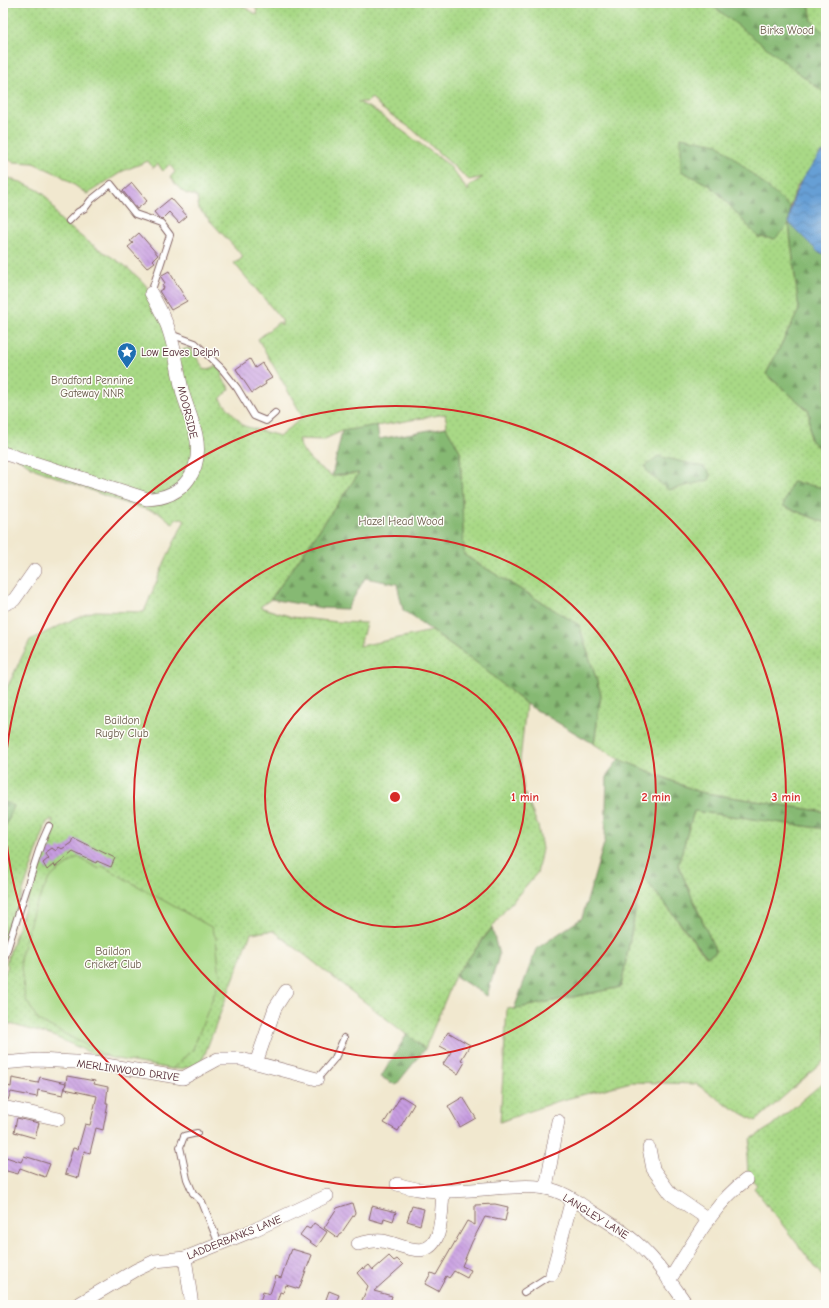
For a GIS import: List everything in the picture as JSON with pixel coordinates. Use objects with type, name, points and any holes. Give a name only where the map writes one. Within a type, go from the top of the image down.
[{"type":"street","name":"MOORSIDE","points":[[3,453],[147,499],[157,499],[166,496],[187,482],[193,474],[196,456],[196,436],[184,394],[170,334],[163,314],[151,293]]},
{"type":"street","points":[[3,605],[14,600],[35,570]]},
{"type":"street","points":[[256,1063],[275,1008],[286,991]]},
{"type":"street","name":"MERLINWOOD DRIVE","points":[[3,1063],[38,1060],[94,1063],[183,1078],[218,1059],[242,1059],[317,1079]]},
{"type":"street","points":[[3,1107],[59,1119]]},
{"type":"street","points":[[546,1188],[558,1122]]},
{"type":"street","points":[[648,1148],[653,1169],[671,1194],[708,1219]]},
{"type":"street","points":[[669,1281],[708,1219],[738,1186],[746,1180]]},
{"type":"street","name":"LANGLEY LANE","points":[[397,1184],[416,1189],[443,1191],[516,1187],[546,1188],[557,1191],[572,1199],[634,1240],[647,1253],[669,1281],[683,1303]]},
{"type":"street","points":[[367,1246],[383,1242],[415,1250],[422,1256],[427,1248],[432,1244],[438,1232],[443,1191]]},
{"type":"street","name":"LADDERBANKS LANE","points":[[77,1305],[136,1270],[155,1261],[185,1258],[260,1227],[327,1196]]},
{"type":"street","points":[[552,1274],[572,1199]]},
{"type":"street","points":[[185,1258],[192,1305]]},
{"type":"lane","points":[[70,222],[78,212],[85,208],[91,200],[111,184],[135,214],[162,223],[170,235],[151,293]]},
{"type":"lane","points":[[170,334],[195,343],[222,369],[254,416],[266,421],[275,413]]},
{"type":"lane","points":[[3,962],[41,844],[49,826]]},
{"type":"lane","points":[[317,1079],[335,1058],[344,1038]]},
{"type":"lane","points":[[197,1133],[184,1136],[180,1147],[187,1179],[193,1192],[202,1202],[219,1244]]},
{"type":"lane","points":[[524,1292],[552,1274]]},
{"type":"green space","points":[[3,3],[237,3],[258,15],[255,3],[727,3],[724,14],[826,94],[826,152],[821,153],[796,188],[790,207],[789,224],[799,310],[766,374],[809,411],[810,440],[826,454],[826,488],[792,483],[783,506],[826,523],[826,812],[699,792],[619,759],[594,744],[601,694],[579,625],[464,555],[460,451],[446,427],[447,424],[445,414],[342,431],[323,440],[298,439],[307,456],[316,465],[332,476],[359,473],[271,599],[260,607],[292,617],[338,622],[366,623],[360,646],[432,631],[477,663],[526,704],[520,761],[524,792],[538,826],[542,849],[537,873],[505,910],[455,976],[425,1049],[274,931],[251,933],[201,1064],[180,1069],[172,1069],[93,1054],[53,1036],[3,1022],[3,974],[8,966],[6,963],[53,819],[47,822],[3,949],[3,832],[14,806],[3,801],[3,696],[30,640],[78,617],[95,611],[144,612],[165,561],[185,520],[182,518],[176,519],[173,524],[160,513],[127,504],[35,469],[3,449],[3,176],[23,183],[45,195],[58,217],[63,222],[88,242],[124,265],[140,279],[156,297],[177,351],[190,348],[205,370],[218,366],[224,374],[221,376],[230,389],[220,399],[244,426],[280,436],[303,417],[258,339],[279,322],[282,326],[282,320],[234,263],[240,260],[243,256],[199,209],[197,197],[184,193],[176,184],[171,176],[175,172],[170,164],[163,171],[158,164],[153,168],[148,161],[123,171],[87,194],[60,175],[33,163],[13,162],[3,156]],"holes":[[[372,98],[381,108],[412,129],[469,180],[483,177],[469,186],[468,191],[449,165],[374,110],[358,102],[367,102]]]},
{"type":"green space","name":"Birks Wood","points":[[709,3],[809,3],[812,21],[826,35],[826,94]]},
{"type":"green space","points":[[809,3],[826,3],[826,35],[812,21]]},
{"type":"green space","points":[[681,137],[718,144],[790,207],[789,223],[819,253],[826,254],[826,454],[810,440],[809,411],[766,374],[799,310],[789,224],[775,239],[758,237],[709,185],[681,171]]},
{"type":"green space","name":"Hazel Head Wood","points":[[377,425],[379,439],[446,427],[460,451],[464,555],[579,625],[601,694],[594,744],[526,704],[477,663],[403,610],[397,584],[365,578],[347,609],[322,608],[271,599],[359,473],[332,476],[342,431]]},
{"type":"green space","points":[[658,456],[704,467],[711,475],[709,480],[669,490],[648,473],[645,466]]},
{"type":"green space","points":[[792,482],[826,488],[826,523],[783,506]]},
{"type":"green space","points":[[619,759],[699,792],[826,812],[826,829],[694,811],[678,865],[716,952],[707,957],[642,875],[621,987],[514,1009],[536,949],[582,918],[605,840],[607,775]]},
{"type":"green space","points":[[3,801],[14,806],[3,832]]},
{"type":"green space","points":[[694,811],[826,829],[826,1059],[756,1121],[729,1106],[696,1084],[631,1082],[555,1102],[500,1122],[507,1008],[514,1009],[621,987],[642,875],[706,957],[716,952],[678,865]]},
{"type":"green space","name":"Baildon Cricket Club","points":[[78,857],[99,869],[102,866],[211,927],[216,938],[220,979],[193,1049],[172,1069],[111,1058],[38,1020],[25,998],[20,959],[33,912],[48,881],[54,874]]},
{"type":"green space","points":[[492,928],[499,955],[487,996],[455,976]]},
{"type":"green space","points":[[407,1034],[425,1049],[396,1085],[381,1077]]},
{"type":"green space","points":[[826,1080],[826,1281],[754,1188],[757,1185],[748,1175],[747,1157],[751,1139],[772,1126]]},
{"type":"water","points":[[826,152],[826,254],[819,253],[789,223],[795,193],[799,185],[821,153]]},
{"type":"building","points":[[132,183],[147,201],[137,209],[123,191]]},
{"type":"building","points":[[171,198],[187,216],[179,223],[169,212],[162,219],[159,218],[154,212]]},
{"type":"building","points":[[139,233],[158,255],[153,260],[155,262],[147,268],[128,247],[133,243],[130,241]]},
{"type":"building","points":[[169,271],[187,301],[171,310],[159,291],[164,288],[162,285],[165,283],[161,277],[162,275]]},
{"type":"building","points":[[250,359],[255,368],[262,363],[272,378],[252,393],[236,369]]},
{"type":"building","points":[[73,838],[115,858],[111,867],[97,861],[96,863],[73,852],[55,867],[54,864],[47,870],[43,863],[49,858],[45,853],[52,848],[56,851],[59,847],[62,849],[71,843]]},
{"type":"building","points":[[448,1032],[470,1045],[461,1060],[465,1062],[458,1074],[443,1064],[451,1052],[440,1046]]},
{"type":"building","points":[[67,1076],[95,1081],[94,1084],[108,1087],[106,1103],[108,1103],[103,1130],[96,1128],[90,1153],[84,1151],[78,1178],[65,1174],[73,1148],[78,1149],[85,1124],[90,1125],[97,1096],[65,1089]]},
{"type":"building","points":[[40,1077],[66,1083],[63,1095],[38,1090],[37,1097],[11,1092],[8,1100],[3,1099],[3,1085],[11,1087],[12,1078],[38,1083]]},
{"type":"building","points":[[401,1096],[414,1104],[398,1131],[384,1123]]},
{"type":"building","points":[[463,1097],[476,1118],[460,1127],[448,1106]]},
{"type":"building","points":[[17,1118],[39,1123],[35,1138],[14,1132]]},
{"type":"building","points":[[3,1156],[21,1162],[24,1156],[50,1164],[45,1177],[20,1168],[18,1174],[3,1170]]},
{"type":"building","points":[[352,1203],[355,1213],[338,1238],[324,1228],[337,1208]]},
{"type":"building","points":[[495,1204],[508,1207],[505,1221],[485,1217],[462,1266],[471,1270],[467,1278],[454,1271],[449,1278],[446,1276],[438,1291],[425,1284],[431,1273],[436,1275],[467,1221],[475,1225],[475,1205]]},
{"type":"building","points":[[372,1206],[396,1212],[393,1221],[384,1218],[383,1223],[369,1219]]},
{"type":"building","points":[[412,1206],[424,1209],[420,1225],[407,1221]]},
{"type":"building","points":[[314,1223],[327,1232],[317,1247],[300,1235],[306,1227],[310,1229]]},
{"type":"building","points":[[292,1249],[312,1255],[299,1289],[286,1285],[283,1293],[280,1292],[276,1305],[259,1305],[263,1292],[270,1294],[276,1276],[281,1278]]},
{"type":"building","points":[[389,1256],[394,1261],[397,1259],[403,1265],[374,1291],[392,1296],[389,1305],[360,1305],[368,1286],[357,1273],[363,1267],[364,1269],[369,1265],[373,1270]]},
{"type":"building","points":[[329,1291],[339,1295],[335,1305],[324,1305]]},
{"type":"place","name":"Low Eaves Delph","points":[[127,369]]},
{"type":"park label","name":"Bradford Pennine Gateway NNR","points":[[92,386]]},
{"type":"park label","name":"Baildon Rugby Club","points":[[122,726]]}]
